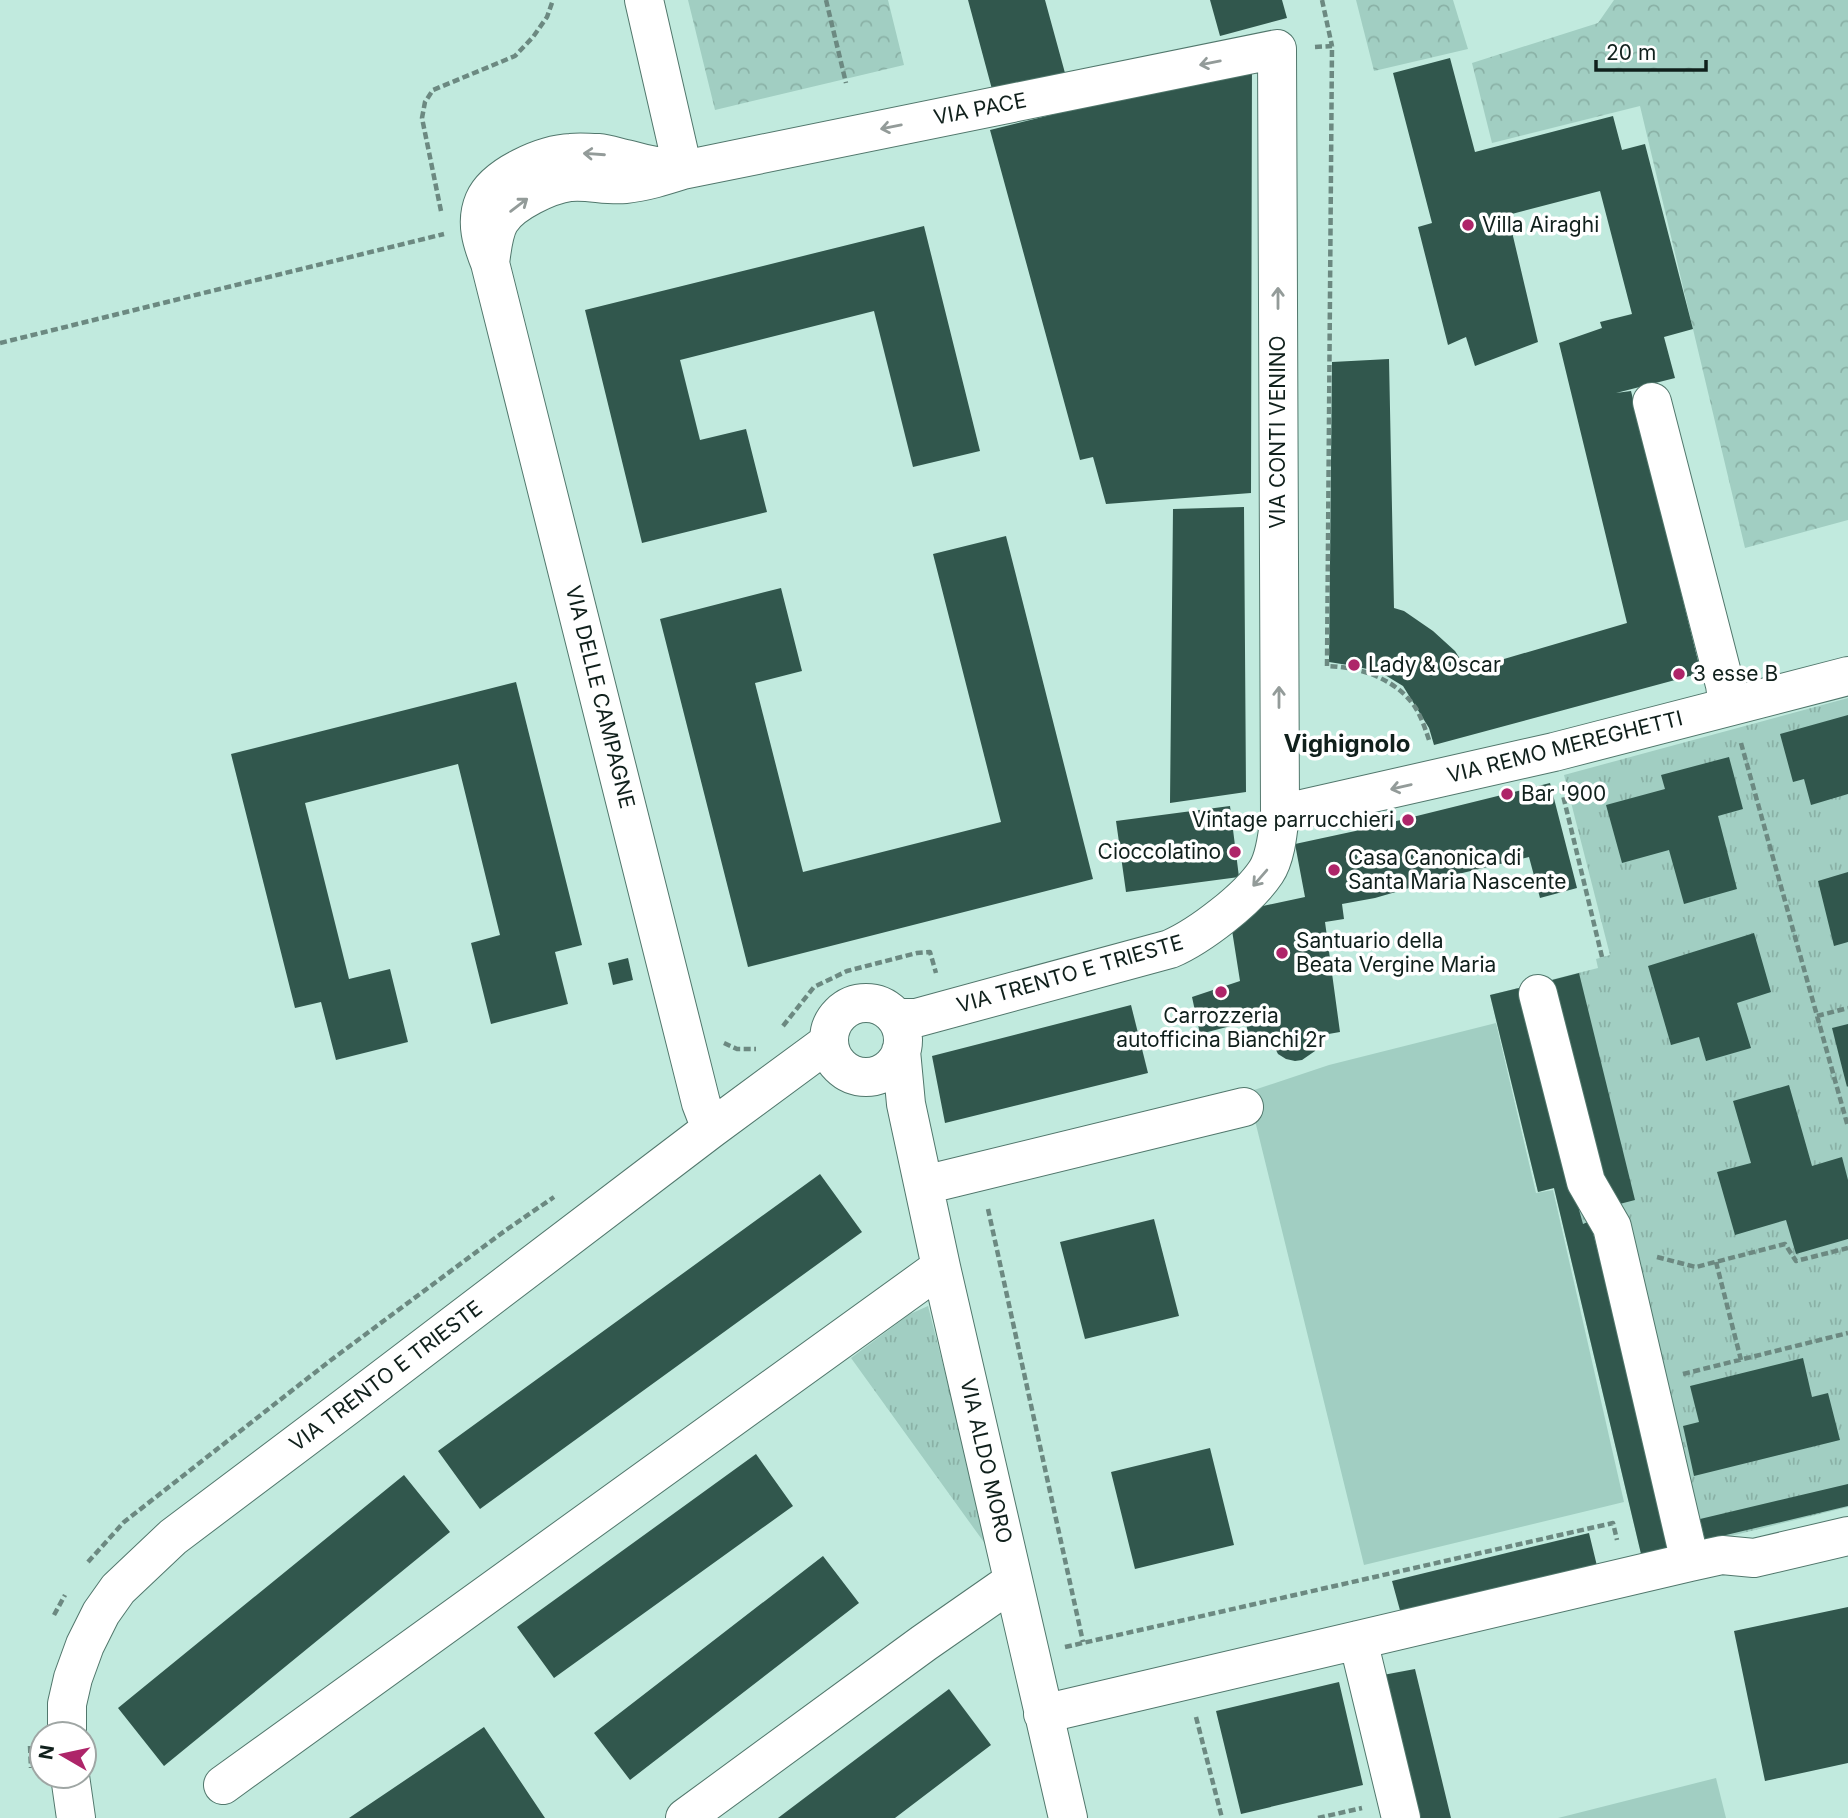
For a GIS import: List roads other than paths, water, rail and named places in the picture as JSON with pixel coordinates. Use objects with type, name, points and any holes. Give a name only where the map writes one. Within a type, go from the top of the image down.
[{"type":"street","points":[[643,0],[683,170]]},
{"type":"street","name":"VIA PACE","points":[[491,263],[492,242],[500,220],[519,203],[551,186],[571,182],[622,185],[650,180],[683,170],[1277,49]]},
{"type":"street","name":"VIA CONTI VENINO","points":[[1277,49],[1280,814]]},
{"type":"street","name":"VIA PACE","points":[[491,263],[482,243],[463,229],[489,191],[509,174],[537,161],[569,153],[602,153],[683,170]]},
{"type":"street","name":"VIA DELLE CAMPAGNE","points":[[491,263],[701,1103],[711,1129]]},
{"type":"street","points":[[1652,402],[1725,685],[1728,706]]},
{"type":"street","name":"VIA REMO MEREGHETTI","points":[[1280,814],[1554,752],[1848,676]]},
{"type":"street","name":"VIA TRENTO E TRIESTE","points":[[917,1021],[1170,949],[1188,941],[1244,897],[1268,870],[1278,840],[1280,814]]},
{"type":"street","points":[[1538,994],[1586,1182],[1612,1227],[1690,1562]]},
{"type":"street","points":[[857,1004],[880,1005],[917,1021],[895,1063],[872,1076],[848,1072],[832,1051],[830,1031],[836,1019],[844,1010],[857,1004]]},
{"type":"street","name":"VIA ALDO MORO","points":[[917,1021],[906,1104],[1068,1818]]},
{"type":"street","name":"VIA TRENTO E TRIESTE","points":[[67,1720],[67,1704],[73,1678],[85,1645],[102,1613],[118,1589],[173,1537],[785,1074],[832,1051]]},
{"type":"street","points":[[872,1076],[892,1088],[906,1104]]},
{"type":"street","points":[[924,1185],[1244,1107]]},
{"type":"street","points":[[223,1785],[941,1266]]},
{"type":"street","points":[[1043,1714],[1690,1562],[1722,1555],[1754,1558],[1848,1536]]},
{"type":"street","points":[[685,1818],[1013,1581]]},
{"type":"street","points":[[1357,1640],[1401,1818]]},
{"type":"street","points":[[71,1790],[76,1818]]},
{"type":"place","name":"Villa Airaghi","points":[[1468,225]]},
{"type":"place","name":"Lady & Oscar","points":[[1354,665]]},
{"type":"place","name":"3 esse B","points":[[1679,674]]},
{"type":"place","name":"Bar '900","points":[[1507,794]]},
{"type":"place","name":"Vintage parrucchieri","points":[[1408,820]]},
{"type":"place","name":"Cioccolatino","points":[[1235,852]]},
{"type":"place","name":"Casa Canonica di Santa Maria Nascente","points":[[1334,870]]},
{"type":"place","name":"Santuario della Beata Vergine Maria","points":[[1282,953]]},
{"type":"place","name":"Carrozzeria autofficina Bianchi 2r","points":[[1221,992]]},
{"type":"district","name":"Vighignolo","points":[[1347,744]]}]
